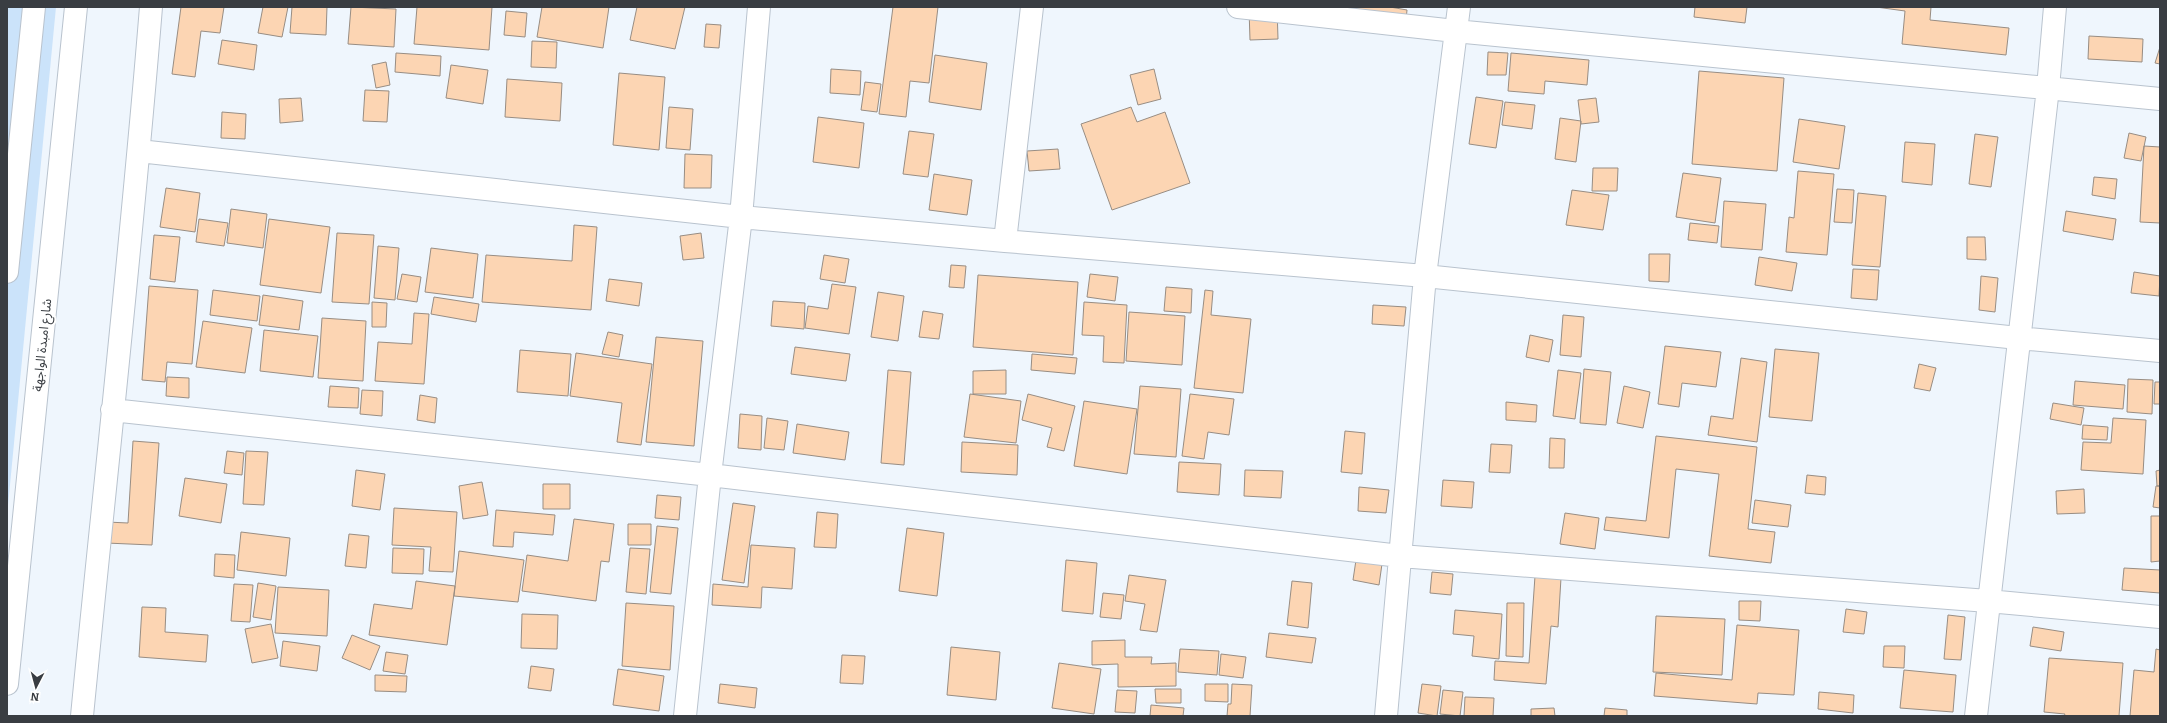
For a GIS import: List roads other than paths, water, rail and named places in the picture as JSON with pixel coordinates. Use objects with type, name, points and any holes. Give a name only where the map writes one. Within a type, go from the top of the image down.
[{"type":"street","points":[[7,272],[34,7]]},
{"type":"street","name":"شارع امبدة الواجهة","points":[[7,684],[76,7]]},
{"type":"street","points":[[82,716],[139,151],[151,7]]},
{"type":"street","points":[[685,716],[710,476],[741,217],[759,7]]},
{"type":"street","points":[[1004,242],[1032,7]]},
{"type":"street","points":[[1238,7],[1455,31],[2160,99]]},
{"type":"street","points":[[1386,716],[1425,276],[1459,7]]},
{"type":"street","points":[[1976,716],[2018,338],[2048,88],[2055,7]]},
{"type":"street","points":[[139,151],[741,217],[1004,242],[1425,276],[2018,338],[2160,351]]},
{"type":"street","points":[[112,410],[710,476],[1400,556],[1988,601],[2160,616]]}]
